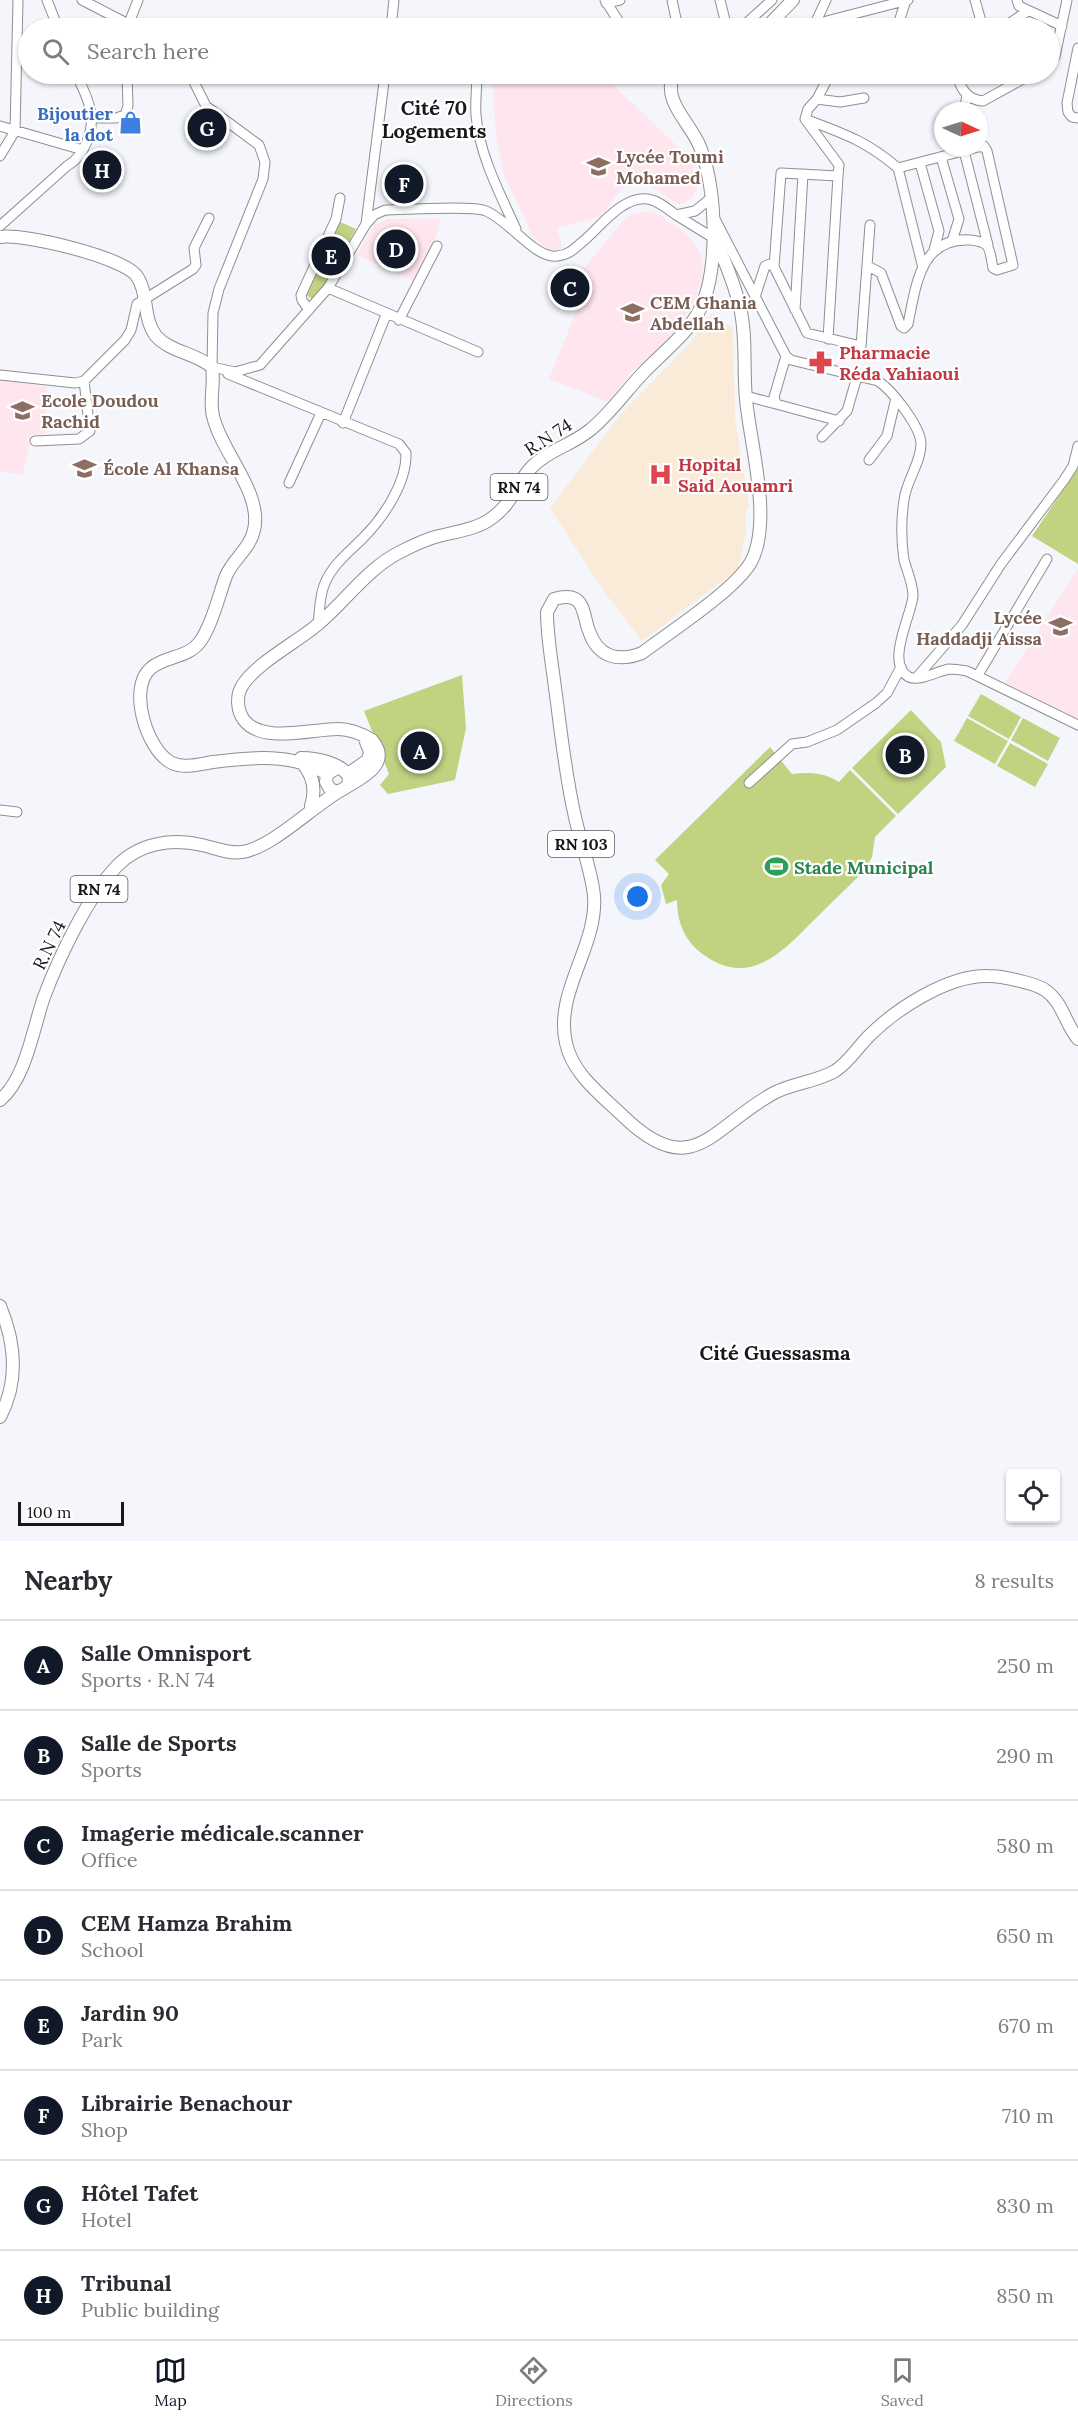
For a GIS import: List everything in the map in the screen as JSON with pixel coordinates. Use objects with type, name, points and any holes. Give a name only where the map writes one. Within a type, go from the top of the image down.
[{"type":"main road","points":[[776,18],[794,0]]},
{"type":"main road","name":"R.N 74","points":[[0,1100],[15,1082],[59,960],[101,886],[118,865],[135,852],[165,842],[181,842],[225,852],[241,852],[255,848],[271,840],[307,811],[337,779],[370,773],[378,759],[374,743],[360,734],[336,729],[275,734],[253,729],[244,721],[239,710],[238,698],[241,687],[250,675],[318,624],[361,580],[399,552],[432,538],[487,522],[501,511],[514,496],[531,468],[591,429],[698,314],[706,294],[715,239],[711,198],[700,145],[674,104],[670,84]]},
{"type":"main road","points":[[0,237],[14,236],[49,242],[120,264],[136,275],[141,285],[146,315],[156,336],[174,348],[203,359],[212,367],[213,417],[250,495],[255,518],[254,530],[245,550],[226,576],[223,591],[199,644],[187,652],[164,659],[148,670],[141,689],[142,712],[148,737],[160,755],[174,764],[191,766],[246,760],[297,761],[337,779]]},
{"type":"main road","name":"RN 103","points":[[715,239],[730,272],[740,307],[745,341],[746,396],[759,490],[760,516],[752,559],[746,570],[732,584],[642,652],[626,659],[613,657],[597,646],[589,634],[582,610],[574,598],[554,599],[547,612],[568,788],[594,893],[594,912],[590,932],[572,981],[567,1006],[565,1042],[574,1065],[629,1122],[654,1141],[678,1149],[694,1147],[710,1139],[773,1094],[837,1070],[870,1034],[893,1016],[937,990],[965,978],[987,976],[1007,978],[1044,989],[1057,1000],[1078,1039]]},
{"type":"main road","points":[[297,761],[310,773],[314,786],[307,811]]},
{"type":"main road","points":[[0,1306],[12,1341],[13,1365],[10,1389],[0,1417]]},
{"type":"street","points":[[0,156],[15,130],[18,0]]},
{"type":"street","points":[[47,0],[54,18]]},
{"type":"street","points":[[82,0],[114,18]]},
{"type":"street","points":[[133,18],[138,0]]},
{"type":"street","points":[[392,18],[394,0]]},
{"type":"street","points":[[616,18],[606,2],[620,0]]},
{"type":"street","points":[[672,0],[676,18]]},
{"type":"street","points":[[720,0],[724,18]]},
{"type":"street","points":[[818,18],[826,0]]},
{"type":"street","points":[[843,18],[907,0]]},
{"type":"street","points":[[901,18],[907,0]]},
{"type":"street","points":[[975,0],[980,18]]},
{"type":"street","points":[[1017,0],[1019,6],[1044,18]]},
{"type":"street","points":[[1060,35],[1067,0]]},
{"type":"street","points":[[752,18],[771,1]]},
{"type":"street","points":[[1017,18],[1028,11]]},
{"type":"street","points":[[1078,48],[1067,104],[1068,112],[1072,117],[1078,118]]},
{"type":"street","points":[[0,226],[67,166],[77,160],[83,150],[89,136],[91,118],[90,108],[80,84]]},
{"type":"street","points":[[91,118],[116,118],[125,115],[128,106],[127,84]]},
{"type":"street","points":[[195,84],[206,105],[259,145],[265,162],[263,179],[219,289],[213,313],[212,367]]},
{"type":"street","points":[[366,224],[384,84]]},
{"type":"street","points":[[477,84],[476,116],[480,134],[501,198],[519,234]]},
{"type":"street","points":[[805,119],[808,109],[825,84]]},
{"type":"street","points":[[960,84],[967,95],[976,100],[987,100],[1015,84]]},
{"type":"street","points":[[966,102],[967,95]]},
{"type":"street","points":[[817,99],[840,102],[864,98]]},
{"type":"street","points":[[805,119],[850,135],[874,148],[898,168],[923,268]]},
{"type":"street","points":[[805,119],[839,165],[828,339]]},
{"type":"street","points":[[0,126],[83,150]]},
{"type":"street","points":[[965,156],[993,268],[997,270],[1013,265],[988,155]]},
{"type":"street","points":[[898,168],[941,157],[959,219],[952,241]]},
{"type":"street","points":[[920,163],[939,231],[933,252]]},
{"type":"street","points":[[838,176],[781,173],[774,267],[807,333],[861,346],[870,225]]},
{"type":"street","points":[[795,312],[803,174]]},
{"type":"street","points":[[309,310],[301,295],[336,219],[340,198]]},
{"type":"street","points":[[676,215],[695,212],[711,198]]},
{"type":"street","points":[[212,367],[235,372],[260,365],[327,288],[366,224],[374,215],[385,210],[482,209],[498,216],[539,253],[555,257],[568,254],[615,211],[638,200],[646,199],[656,201],[715,239]]},
{"type":"street","points":[[712,214],[786,356],[791,360],[878,381],[886,386],[919,434],[921,443],[904,498],[901,529],[904,558],[913,596],[900,635],[901,667],[887,693],[876,703],[837,730],[807,742],[792,744],[749,783]]},
{"type":"street","points":[[0,375],[75,383],[84,381],[125,340],[131,330],[137,304],[193,270],[196,265],[194,248],[209,218]]},
{"type":"street","points":[[868,266],[876,268],[881,273],[898,320],[904,328],[908,324],[917,283],[923,268],[939,246],[952,241],[983,241],[987,245]]},
{"type":"street","points":[[399,320],[437,246]]},
{"type":"street","points":[[755,297],[765,267],[770,264],[774,267]]},
{"type":"street","points":[[327,288],[386,315],[478,352]]},
{"type":"street","points":[[343,423],[386,315]]},
{"type":"street","points":[[776,404],[774,397],[786,356]]},
{"type":"street","points":[[212,367],[343,423],[399,444],[406,453],[406,466],[401,480],[379,519],[330,573],[321,593],[318,624]]},
{"type":"street","points":[[822,437],[847,411],[857,376]]},
{"type":"street","points":[[35,441],[79,439],[90,431],[84,381]]},
{"type":"street","points":[[746,396],[839,421]]},
{"type":"street","points":[[868,460],[885,441],[896,398]]},
{"type":"street","points":[[290,483],[321,413]]},
{"type":"street","points":[[916,679],[962,625],[1001,564],[1064,480],[1072,466],[1078,446]]},
{"type":"street","points":[[978,675],[1047,560]]},
{"type":"street","points":[[901,667],[909,677],[916,679],[951,669],[978,675],[1078,725]]},
{"type":"street","points":[[0,810],[17,812]]},
{"type":"shaded area","name":"Lycée Toumi Mohamed","points":[[612,84],[691,157],[697,187],[693,197],[679,205],[650,185],[630,184],[620,190],[602,216],[557,228],[563,251],[547,249],[533,237],[504,175],[496,136],[493,85]]},
{"type":"shaded area","name":"CEM Ghania Abdellah","points":[[646,211],[660,215],[689,236],[703,261],[701,280],[694,302],[681,323],[663,344],[630,374],[609,402],[549,379],[586,287],[578,276],[627,216]]},
{"type":"shaded area","points":[[388,219],[441,219],[434,243],[414,281],[357,255],[374,225]]},
{"type":"shaded area","name":"Hopital Said Aouamri","points":[[710,314],[733,328],[735,418],[749,505],[745,516],[746,531],[738,569],[642,641],[605,593],[550,508],[620,415],[692,341]]},
{"type":"shaded area","name":"Ecole Doudou Rachid","points":[[0,380],[47,387],[45,434],[31,435],[23,475],[0,471]]},
{"type":"shaded area","name":"Lycée Haddadji Aissa","points":[[1078,569],[1078,719],[1004,684]]},
{"type":"green space","points":[[338,221],[356,229],[324,287],[312,299],[305,294]]},
{"type":"green space","points":[[1078,468],[1078,564],[1032,536]]},
{"type":"green space","points":[[462,675],[466,728],[455,780],[388,794],[380,785],[389,774],[364,711]]},
{"type":"green space","points":[[981,694],[1021,717],[1009,739],[968,716]]},
{"type":"green space","points":[[911,710],[941,742],[946,767],[898,814],[852,768]]},
{"type":"green space","points":[[967,718],[1008,741],[995,764],[954,741]]},
{"type":"green space","points":[[1023,718],[1060,738],[1048,761],[1011,740]]},
{"type":"green space","points":[[1010,743],[1048,764],[1035,787],[997,766]]},
{"type":"green space","name":"Stade Municipal","points":[[770,747],[792,774],[828,776],[839,782],[850,770],[896,816],[875,837],[872,857],[865,870],[801,933],[764,962],[751,967],[736,968],[721,964],[704,955],[687,938],[681,924],[677,900],[666,904],[661,885],[669,874],[655,860]]},
{"type":"place","name":"Bijoutier la dot","points":[[131,123]]},
{"type":"place","name":"Hôtel Tafet","points":[[207,128]]},
{"type":"place","name":"Lycée Toumi Mohamed","points":[[598,166]]},
{"type":"place","name":"Tribunal","points":[[102,170]]},
{"type":"place","name":"Librairie Benachour","points":[[404,184]]},
{"type":"place","name":"CEM Hamza Brahim","points":[[396,249]]},
{"type":"place","name":"Jardin 90","points":[[331,256]]},
{"type":"place","name":"Imagerie médicale.scanner","points":[[570,288]]},
{"type":"place","name":"CEM Ghania Abdellah","points":[[632,312]]},
{"type":"place","name":"Pharmacie Réda Yahiaoui","points":[[821,362]]},
{"type":"place","name":"Ecole Doudou Rachid","points":[[23,410]]},
{"type":"place","name":"École Al Khansa","points":[[85,468]]},
{"type":"place","name":"Hopital Said Aouamri","points":[[660,474]]},
{"type":"place","name":"Lycée Haddadji Aissa","points":[[1060,627]]},
{"type":"place","name":"Salle Omnisport","points":[[420,751]]},
{"type":"place","name":"Salle de Sports","points":[[905,755]]},
{"type":"place","name":"Stade Municipal","points":[[776,867]]},
{"type":"district","name":"Cité 70 Logements","points":[[434,118]]},
{"type":"district","name":"Cité Guessasma","points":[[775,1352]]}]
